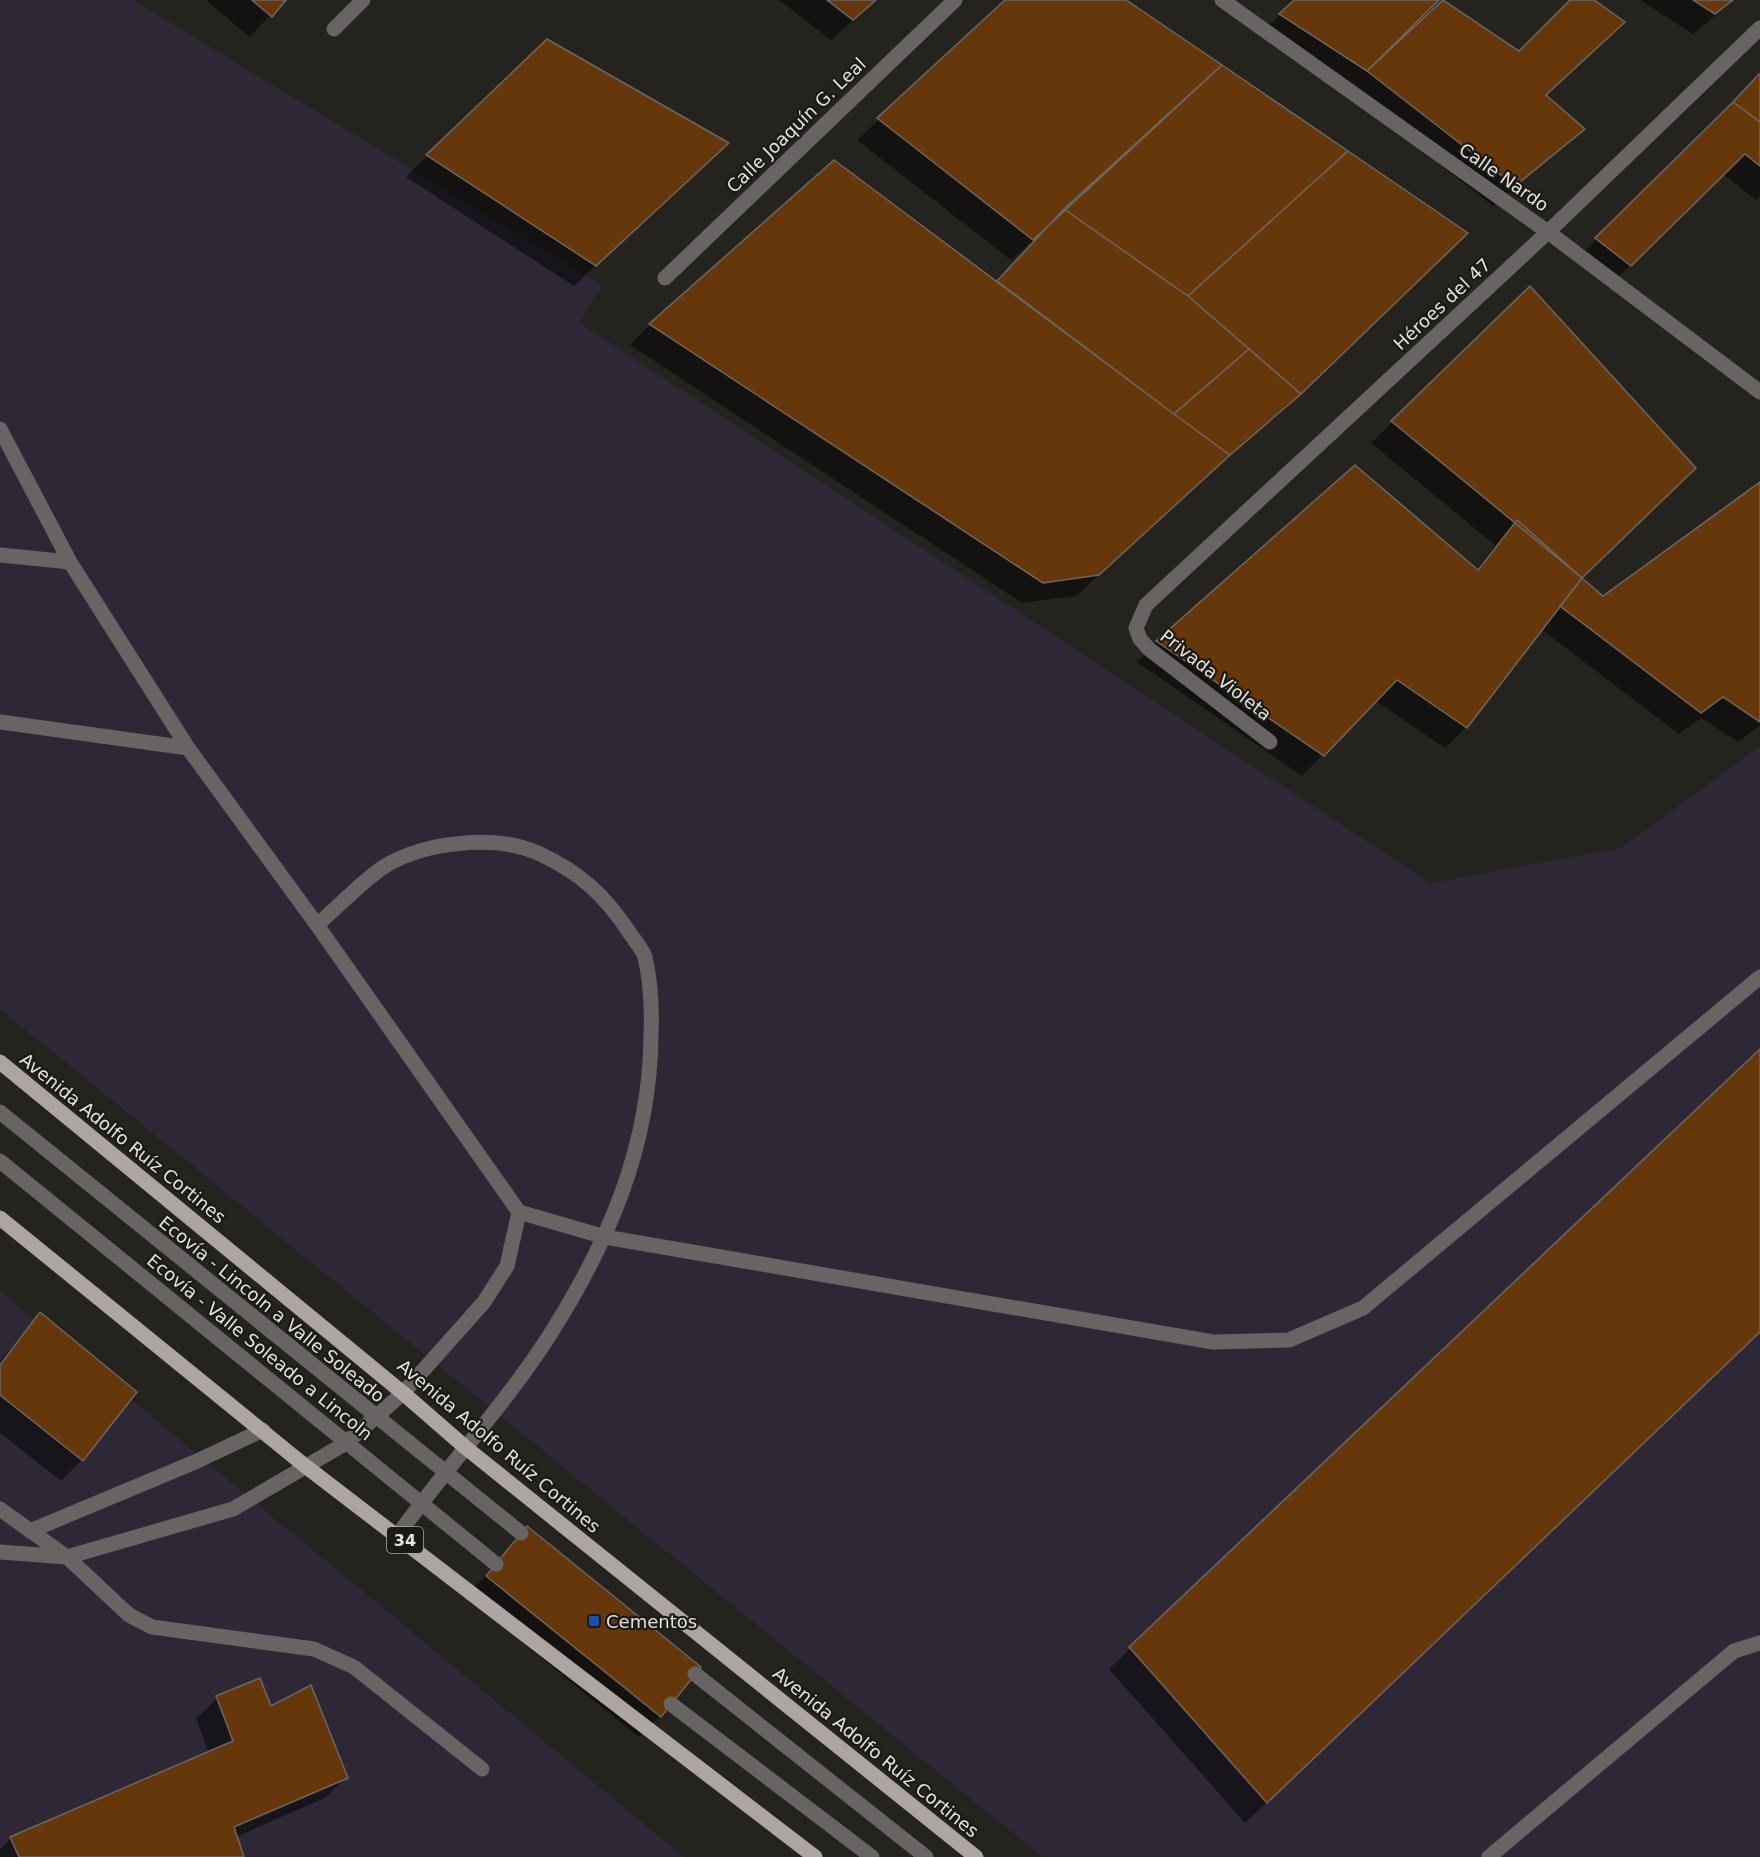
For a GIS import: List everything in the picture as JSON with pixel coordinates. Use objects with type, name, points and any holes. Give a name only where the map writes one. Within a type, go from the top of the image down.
[{"type":"main road","name":"Avenida Adolfo Ruíz Cortines","points":[[0,1062],[403,1393],[465,1447],[976,1857]]},
{"type":"main road","name":"34","points":[[0,1218],[304,1465],[815,1857]]},
{"type":"street","points":[[334,29],[363,0]]},
{"type":"street","name":"Calle Joaquín G. Leal","points":[[665,278],[954,0]]},
{"type":"street","name":"Calle Nardo","points":[[1222,0],[1548,232],[1760,392]]},
{"type":"street","name":"Héroes del 47","points":[[1146,605],[1548,232],[1760,28]]},
{"type":"street","points":[[0,429],[70,562],[188,748],[519,1212],[605,1237],[1213,1342],[1289,1340],[1363,1308],[1760,977]]},
{"type":"street","points":[[0,555],[70,562]]},
{"type":"street","name":"Privada Violeta","points":[[1146,605],[1136,628],[1140,639],[1149,649],[1270,742]]},
{"type":"street","points":[[0,722],[188,748]]},
{"type":"street","points":[[317,926],[385,867],[418,851],[466,842],[523,847],[570,868],[612,906],[645,955],[652,1009],[651,1060],[639,1143],[605,1237],[552,1332],[517,1384],[465,1447],[398,1535]]},
{"type":"street","name":"Ecovía - Lincoln a Valle Soleado","points":[[0,1112],[376,1419],[521,1533]]},
{"type":"street","name":"Ecovía - Valle Soleado a Lincoln","points":[[0,1161],[496,1564]]},
{"type":"street","points":[[0,1552],[68,1557],[233,1509],[304,1465],[346,1443],[403,1393],[472,1317],[497,1284],[507,1266],[519,1212]]},
{"type":"street","points":[[30,1530],[195,1462],[263,1430]]},
{"type":"street","points":[[0,1509],[68,1557],[129,1615],[152,1627],[314,1649],[354,1667],[482,1769]]},
{"type":"street","points":[[1489,1857],[1734,1651],[1760,1643]]},
{"type":"street","points":[[695,1674],[926,1857]]},
{"type":"street","points":[[672,1704],[872,1857]]},
{"type":"shaded area","points":[[0,0],[133,0],[602,285],[580,323],[1430,883],[1621,848],[1760,746],[1760,1857],[1042,1857],[0,1009]]},
{"type":"shaded area","points":[[0,1291],[684,1857],[0,1857]]},
{"type":"building","points":[[252,0],[286,0],[272,17]]},
{"type":"building","points":[[827,0],[876,0],[853,20]]},
{"type":"building","points":[[1005,0],[1126,0],[1222,65],[1033,240],[877,118]]},
{"type":"building","points":[[1294,0],[1439,0],[1367,71],[1279,14]]},
{"type":"building","points":[[1443,0],[1519,51],[1570,0],[1594,0],[1625,22],[1546,95],[1585,129],[1515,186],[1367,71]]},
{"type":"building","points":[[1693,0],[1733,0],[1715,14]]},
{"type":"building","points":[[547,39],[729,143],[596,266],[426,155]]},
{"type":"building","points":[[1222,65],[1348,151],[1188,296],[1064,209]]},
{"type":"building","points":[[1760,75],[1760,122],[1733,102]]},
{"type":"building","points":[[1733,102],[1760,122],[1760,166],[1745,154],[1631,266],[1595,238]]},
{"type":"building","points":[[1348,151],[1468,233],[1301,394],[1188,296]]},
{"type":"building","points":[[834,160],[1230,455],[1099,575],[1043,583],[649,324]]},
{"type":"building","points":[[1064,209],[1188,296],[1249,349],[1174,414],[997,281]]},
{"type":"building","points":[[1530,286],[1696,468],[1582,578],[1391,421]]},
{"type":"building","points":[[1249,349],[1301,394],[1230,455],[1174,414]]},
{"type":"building","points":[[1355,465],[1478,570],[1517,520],[1582,578],[1467,728],[1397,680],[1324,756],[1156,641]]},
{"type":"building","points":[[1760,482],[1760,722],[1723,697],[1701,713],[1560,606],[1582,578],[1603,596]]},
{"type":"building","points":[[1760,1049],[1760,1332],[1267,1803],[1129,1647]]},
{"type":"building","points":[[40,1312],[137,1392],[83,1461],[0,1395],[0,1365]]},
{"type":"building","name":"Cementos","points":[[527,1526],[701,1667],[661,1717],[486,1576]]},
{"type":"building","points":[[260,1678],[271,1706],[311,1685],[348,1778],[234,1827],[244,1857],[19,1857],[10,1837],[233,1741],[216,1696]]},
{"type":"place","name":"Cementos","points":[[594,1621]]}]
